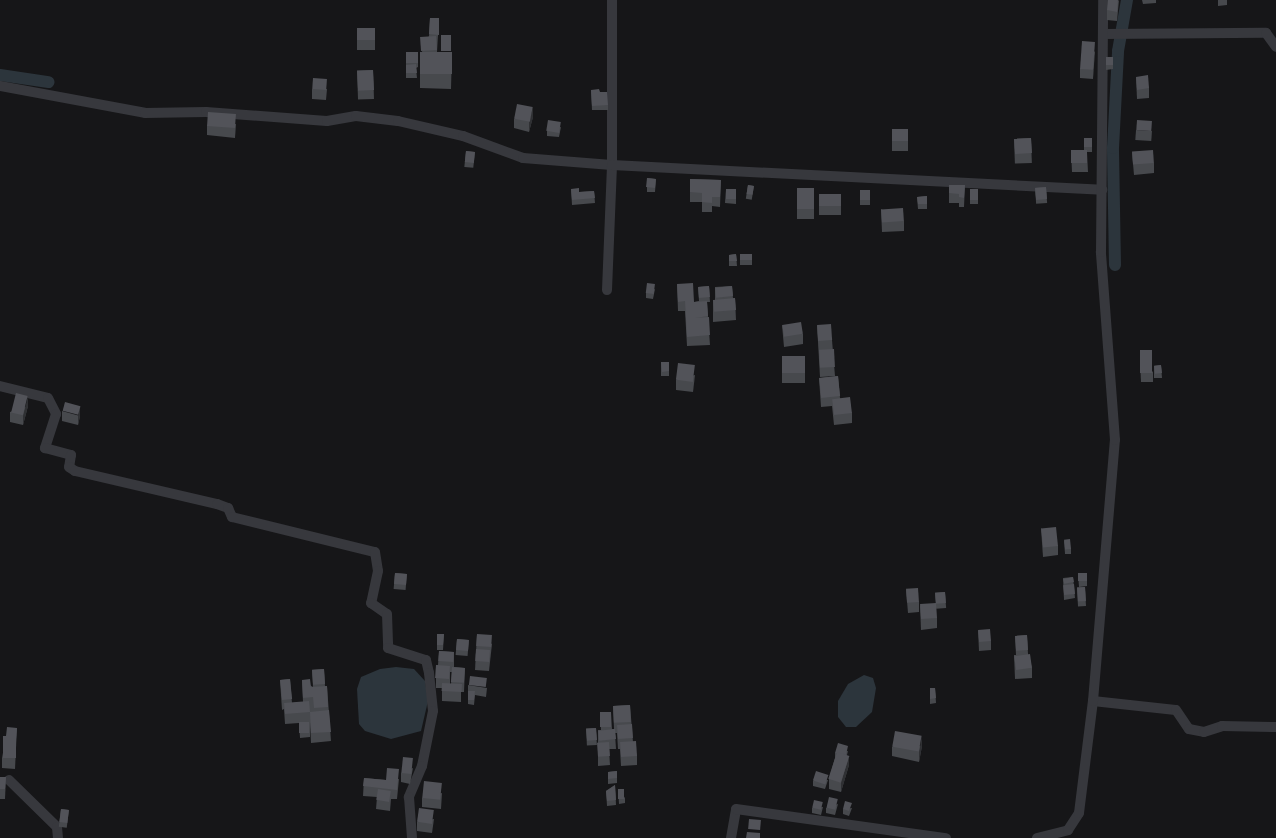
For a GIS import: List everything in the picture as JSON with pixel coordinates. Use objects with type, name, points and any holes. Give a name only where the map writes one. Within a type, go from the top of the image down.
[{"type":"street","points":[[607,290],[612,165],[612,0]]},
{"type":"street","points":[[1037,838],[1068,830],[1079,813],[1093,701],[1115,440],[1101,252],[1108,35],[1103,0]]},
{"type":"street","points":[[1108,35],[1266,33],[1276,47]]},
{"type":"street","points":[[0,86],[145,113],[206,112],[327,121],[356,116],[398,121],[463,136],[523,158],[1102,190]]},
{"type":"street","points":[[0,386],[48,398],[56,414],[45,448],[71,455],[69,467],[75,471],[217,504],[228,508],[232,517],[375,552],[378,571],[371,603],[387,614],[388,648],[426,660],[429,673],[433,711],[422,766],[409,797],[412,838]]},
{"type":"street","points":[[1093,701],[1176,710],[1189,729],[1204,732],[1222,726],[1276,727]]},
{"type":"street","points":[[9,780],[57,827],[58,838]]},
{"type":"street","points":[[731,838],[736,809],[946,838]]},
{"type":"shaded area","points":[[380,669],[414,669],[425,681],[428,701],[421,731],[391,739],[365,731],[359,724],[357,689],[361,677]]},
{"type":"shaded area","points":[[864,675],[873,678],[876,688],[872,712],[856,727],[846,727],[838,717],[838,701],[848,684]]},
{"type":"building","points":[[1108,0],[1118,0],[1117,12],[1107,10]]},
{"type":"building","points":[[430,18],[439,18],[439,35],[429,34]]},
{"type":"building","points":[[357,28],[375,28],[375,40],[357,40]]},
{"type":"building","points":[[441,35],[451,35],[451,51],[441,51]]},
{"type":"building","points":[[436,36],[437,50],[421,51],[420,37]]},
{"type":"building","points":[[1082,41],[1095,42],[1093,70],[1080,69]]},
{"type":"building","points":[[406,52],[418,52],[418,63],[406,63]]},
{"type":"building","points":[[420,52],[452,52],[452,74],[420,74]]},
{"type":"building","points":[[1106,57],[1113,57],[1113,65],[1106,65]]},
{"type":"building","points":[[416,64],[417,73],[406,73],[406,65]]},
{"type":"building","points":[[373,70],[374,90],[358,91],[357,71]]},
{"type":"building","points":[[1148,75],[1149,88],[1137,90],[1136,77]]},
{"type":"building","points":[[313,78],[327,79],[326,90],[312,89]]},
{"type":"building","points":[[599,89],[600,92],[607,92],[608,105],[592,106],[591,90]]},
{"type":"building","points":[[517,104],[533,107],[530,122],[514,119]]},
{"type":"building","points":[[208,112],[236,114],[235,128],[207,126]]},
{"type":"building","points":[[548,120],[561,122],[559,133],[546,131]]},
{"type":"building","points":[[1137,120],[1152,121],[1151,131],[1136,130]]},
{"type":"building","points":[[892,129],[908,129],[908,141],[892,141]]},
{"type":"building","points":[[1031,138],[1032,153],[1015,154],[1014,139]]},
{"type":"building","points":[[1084,138],[1092,138],[1092,147],[1084,147]]},
{"type":"building","points":[[1071,150],[1087,150],[1087,163],[1071,163]]},
{"type":"building","points":[[1153,150],[1154,163],[1133,164],[1132,151]]},
{"type":"building","points":[[466,151],[475,152],[474,163],[465,162]]},
{"type":"building","points":[[647,178],[656,179],[655,188],[646,187]]},
{"type":"building","points":[[690,179],[721,180],[720,197],[712,197],[712,203],[702,202],[702,193],[690,192]]},
{"type":"building","points":[[748,185],[754,186],[753,195],[747,194]]},
{"type":"building","points":[[949,185],[965,185],[964,198],[949,193]]},
{"type":"building","points":[[1046,187],[1047,199],[1036,200],[1035,188]]},
{"type":"building","points":[[579,188],[579,192],[594,191],[595,198],[572,200],[571,189]]},
{"type":"building","points":[[797,188],[814,188],[814,209],[797,209]]},
{"type":"building","points":[[726,189],[736,189],[736,199],[726,199]]},
{"type":"building","points":[[970,189],[978,189],[978,200],[970,200]]},
{"type":"building","points":[[860,190],[870,190],[870,200],[860,200]]},
{"type":"building","points":[[819,194],[841,194],[841,206],[819,206]]},
{"type":"building","points":[[927,196],[927,204],[918,204],[917,197]]},
{"type":"building","points":[[903,208],[904,221],[882,223],[881,210]]},
{"type":"building","points":[[736,254],[737,261],[729,261],[729,255]]},
{"type":"building","points":[[740,254],[752,254],[752,260],[740,260]]},
{"type":"building","points":[[647,283],[655,284],[654,294],[646,293]]},
{"type":"building","points":[[693,283],[694,302],[707,301],[708,316],[695,318],[709,317],[710,335],[687,337],[685,301],[678,302],[677,284]]},
{"type":"building","points":[[709,286],[710,297],[699,298],[698,287]]},
{"type":"building","points":[[732,286],[733,296],[716,298],[715,288]]},
{"type":"building","points":[[735,298],[736,310],[714,312],[713,300]]},
{"type":"building","points":[[801,322],[803,334],[784,337],[782,325]]},
{"type":"building","points":[[831,324],[832,340],[818,341],[817,325]]},
{"type":"building","points":[[834,349],[835,367],[820,368],[819,350]]},
{"type":"building","points":[[1140,350],[1152,350],[1152,373],[1140,373]]},
{"type":"building","points":[[782,356],[805,356],[805,373],[782,373]]},
{"type":"building","points":[[661,362],[669,362],[669,371],[662,372]]},
{"type":"building","points":[[678,363],[695,365],[693,382],[676,380]]},
{"type":"building","points":[[1161,365],[1162,373],[1155,374],[1154,366]]},
{"type":"building","points":[[838,376],[840,396],[821,398],[819,378]]},
{"type":"building","points":[[16,393],[28,396],[23,415],[11,412]]},
{"type":"building","points":[[850,397],[852,413],[834,415],[832,399]]},
{"type":"building","points":[[65,402],[80,406],[78,415],[63,411]]},
{"type":"building","points":[[1056,527],[1058,546],[1043,547],[1041,529]]},
{"type":"building","points":[[1070,539],[1071,549],[1065,550],[1064,540]]},
{"type":"building","points":[[395,573],[407,574],[406,585],[394,584]]},
{"type":"building","points":[[1078,573],[1087,573],[1087,581],[1078,581]]},
{"type":"building","points":[[1073,577],[1074,582],[1064,584],[1063,579]]},
{"type":"building","points":[[1074,584],[1075,594],[1064,595],[1063,585]]},
{"type":"building","points":[[1085,587],[1086,601],[1078,602],[1077,588]]},
{"type":"building","points":[[918,588],[919,602],[907,603],[906,589]]},
{"type":"building","points":[[945,592],[946,603],[936,604],[935,593]]},
{"type":"building","points":[[936,603],[937,618],[921,619],[920,604]]},
{"type":"building","points":[[990,629],[991,641],[979,642],[978,630]]},
{"type":"building","points":[[437,634],[444,634],[443,645],[437,645]]},
{"type":"building","points":[[477,634],[492,635],[491,647],[476,646]]},
{"type":"building","points":[[1027,635],[1028,650],[1016,651],[1015,636]]},
{"type":"building","points":[[457,639],[469,640],[468,651],[456,650]]},
{"type":"building","points":[[476,649],[490,650],[489,662],[475,661]]},
{"type":"building","points":[[439,651],[454,652],[453,662],[438,661]]},
{"type":"building","points":[[1030,654],[1032,668],[1016,670],[1014,656]]},
{"type":"building","points":[[436,665],[450,666],[449,679],[435,678]]},
{"type":"building","points":[[452,667],[465,668],[464,683],[451,682]]},
{"type":"building","points":[[324,669],[325,684],[313,685],[312,670]]},
{"type":"building","points":[[470,676],[487,678],[486,687],[469,685]]},
{"type":"building","points":[[290,679],[292,699],[282,700],[280,680]]},
{"type":"building","points":[[310,679],[311,687],[327,686],[328,707],[314,708],[313,697],[303,698],[302,680]]},
{"type":"building","points":[[442,683],[462,684],[462,692],[442,691]]},
{"type":"building","points":[[930,688],[935,688],[936,698],[930,699]]},
{"type":"building","points":[[468,691],[475,691],[474,700],[468,700]]},
{"type":"building","points":[[309,701],[310,712],[285,714],[284,703]]},
{"type":"building","points":[[630,705],[631,722],[614,723],[613,706]]},
{"type":"building","points":[[329,710],[331,732],[311,733],[310,712]]},
{"type":"building","points":[[600,712],[611,712],[611,727],[600,727]]},
{"type":"building","points":[[299,722],[309,722],[309,733],[299,733]]},
{"type":"building","points":[[632,724],[633,738],[618,739],[617,725]]},
{"type":"building","points":[[7,727],[17,728],[16,740],[16,736],[6,736]]},
{"type":"building","points":[[596,728],[597,740],[587,741],[586,729]]},
{"type":"building","points":[[615,729],[616,739],[599,741],[598,731]]},
{"type":"building","points":[[895,731],[922,736],[919,751],[892,747]]},
{"type":"building","points":[[3,736],[16,736],[16,758],[3,758]]},
{"type":"building","points":[[636,741],[637,756],[621,757],[620,742]]},
{"type":"building","points":[[609,742],[610,756],[598,757],[597,743]]},
{"type":"building","points":[[838,743],[848,746],[846,755],[835,753]]},
{"type":"building","points":[[837,752],[849,756],[841,783],[828,779]]},
{"type":"building","points":[[403,757],[413,758],[411,774],[401,773]]},
{"type":"building","points":[[387,768],[399,769],[397,790],[363,786],[364,778],[386,780]]},
{"type":"building","points":[[617,771],[617,778],[608,779],[608,772]]},
{"type":"building","points":[[816,771],[828,775],[825,785],[813,781]]},
{"type":"building","points":[[0,777],[6,777],[5,789],[0,789]]},
{"type":"building","points":[[424,781],[442,783],[440,800],[422,798]]},
{"type":"building","points":[[615,785],[616,800],[607,801],[606,791]]},
{"type":"building","points":[[378,789],[391,791],[389,802],[376,800]]},
{"type":"building","points":[[618,789],[624,789],[624,799],[618,799]]},
{"type":"building","points":[[829,797],[838,799],[835,810],[827,808]]},
{"type":"building","points":[[814,800],[823,802],[821,810],[812,808]]},
{"type":"building","points":[[845,801],[852,803],[849,811],[843,809]]},
{"type":"building","points":[[419,808],[434,810],[432,824],[417,822]]},
{"type":"building","points":[[61,809],[69,810],[67,823],[59,822]]},
{"type":"building","points":[[749,819],[761,820],[760,830],[748,829]]},
{"type":"building","points":[[747,832],[760,833],[760,838],[746,838]]},
{"type":"waterway","points":[[1115,265],[1113,148],[1118,51],[1127,0]]},
{"type":"waterway","points":[[0,75],[48,82]]}]
